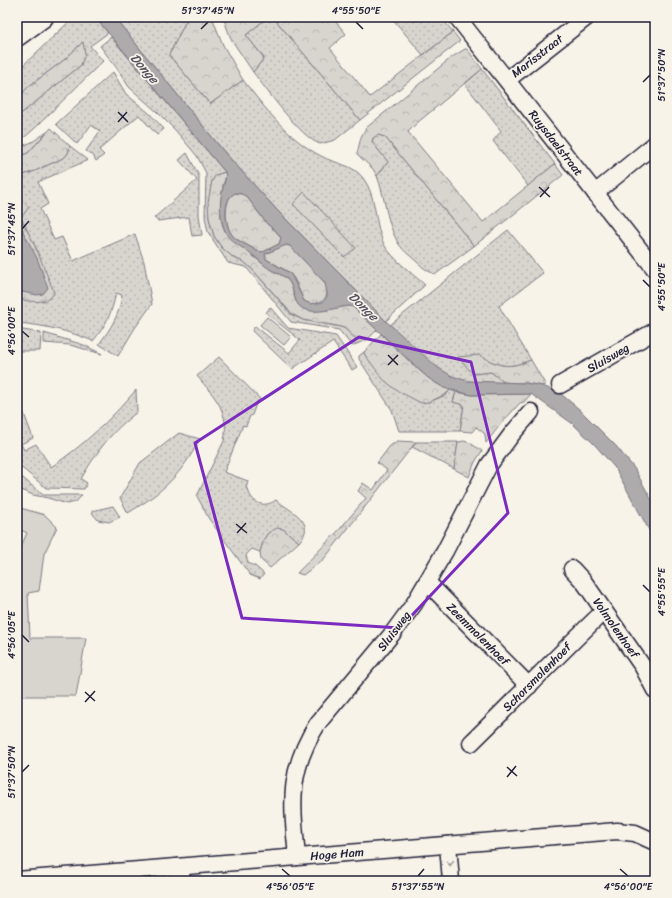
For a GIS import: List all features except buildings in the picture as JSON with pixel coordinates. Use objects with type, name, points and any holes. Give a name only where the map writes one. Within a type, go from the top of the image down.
[{"type":"main road","points":[[17,36],[43,17]]},
{"type":"street","name":"Ruysdaelstraat","points":[[457,17],[655,269]]},
{"type":"street","name":"Marisstraat","points":[[507,80],[587,17]]},
{"type":"street","points":[[596,193],[655,144]]},
{"type":"street","name":"Sluisweg","points":[[560,385],[655,331]]},
{"type":"street","name":"Sluisweg","points":[[297,858],[293,811],[293,790],[299,760],[306,744],[318,723],[392,634],[414,604],[448,546],[489,466],[512,434],[531,412]]},
{"type":"street","name":"Volmolenhoef","points":[[572,569],[584,582],[643,667],[655,690]]},
{"type":"street","name":"Zeemmolenhoef","points":[[427,582],[529,686]]},
{"type":"street","name":"Schorsmolenhoef","points":[[471,743],[604,611]]},
{"type":"street","name":"Hoge Ham","points":[[17,880],[181,874],[297,858],[617,831],[635,833],[655,842]]},
{"type":"street","points":[[448,845],[451,881]]},
{"type":"highlighted area","points":[[359,337],[471,362],[508,513],[400,628],[242,618],[195,443]]},
{"type":"green space","points":[[74,17],[95,17],[108,33],[90,46],[103,61],[33,130],[17,141],[17,117],[81,65],[83,42],[64,60],[28,87],[17,99],[17,71]]},
{"type":"green space","points":[[114,17],[127,17],[129,24],[163,17],[188,17],[169,55],[210,104],[243,80],[278,122],[298,141],[326,159],[349,167],[359,173],[368,185],[371,193],[383,242],[390,253],[425,285],[386,321],[276,209],[226,154]]},
{"type":"green space","points":[[188,17],[212,17],[223,45],[243,80],[210,104],[169,55]]},
{"type":"green space","points":[[223,17],[268,17],[246,35],[264,58],[253,72],[231,39]]},
{"type":"green space","points":[[268,17],[273,17],[360,120],[335,140],[320,144],[303,133],[284,112],[253,72],[264,58],[246,35]]},
{"type":"green space","points":[[273,17],[332,17],[346,34],[330,48],[370,97],[453,32],[460,41],[360,120]]},
{"type":"green space","points":[[391,17],[441,17],[453,32],[423,55]]},
{"type":"green space","points":[[111,37],[225,172],[216,175],[212,181],[209,218],[214,236],[222,248],[234,258],[244,262],[252,269],[292,315],[303,320],[344,328],[356,339],[366,340],[352,346],[339,330],[291,322],[246,267],[228,263],[208,232],[205,217],[206,173],[197,156],[176,131],[129,87],[100,46]]},
{"type":"green space","points":[[83,42],[85,54],[81,65],[17,117],[17,99],[28,87],[64,60]]},
{"type":"green space","points":[[467,49],[482,69],[408,132],[483,222],[555,164],[563,175],[474,246],[385,137],[378,135],[373,138],[372,142],[388,162],[377,176],[373,169],[357,154],[361,137],[366,128],[452,57]]},
{"type":"green space","points":[[482,69],[555,164],[528,186],[493,141],[501,131],[465,84]]},
{"type":"green space","points":[[113,72],[126,94],[149,113],[164,129],[157,135],[139,115],[99,150],[104,155],[96,161],[93,155],[86,151],[100,131],[91,125],[77,144],[56,124]]},
{"type":"green space","points":[[51,128],[70,146],[68,153],[65,157],[35,171],[17,177],[17,157],[28,153]]},
{"type":"green space","points":[[47,132],[28,153],[17,157],[17,148],[32,142]]},
{"type":"green space","points":[[378,135],[385,137],[474,246],[436,274],[425,269],[405,252],[393,233],[377,176],[388,162],[372,142],[373,138]]},
{"type":"green space","points":[[70,146],[88,160],[38,182],[48,204],[40,209],[54,240],[62,237],[73,261],[135,234],[144,262],[152,304],[118,356],[99,344],[117,315],[122,295],[116,293],[108,319],[93,341],[56,329],[17,323],[17,299],[43,301],[36,248],[21,218],[22,201],[17,199],[17,177],[35,171],[65,157]]},
{"type":"green space","points":[[187,153],[199,176],[199,215],[202,235],[192,236],[189,217],[158,221],[154,218],[197,180],[179,160]]},
{"type":"green space","points":[[225,172],[226,177],[221,197],[221,221],[225,231],[239,245],[267,267],[284,276],[290,282],[295,298],[302,308],[312,311],[319,311],[350,306],[353,307],[377,330],[367,340],[356,339],[344,328],[303,320],[292,314],[252,269],[244,262],[234,258],[222,248],[214,236],[209,218],[208,202],[212,181],[216,175]]},
{"type":"green space","points":[[304,192],[356,248],[344,257],[293,204]]},
{"type":"green space","points":[[235,193],[242,194],[247,197],[267,224],[276,231],[281,238],[279,244],[263,252],[257,251],[235,238],[229,230],[226,212],[228,201]]},
{"type":"green space","points":[[17,199],[29,207],[21,218],[36,248],[54,292],[48,299],[43,301],[38,302],[17,299],[17,291],[23,292],[23,230],[17,220]]},
{"type":"green space","points":[[508,230],[543,273],[499,306],[531,360],[510,366],[493,362],[479,355],[473,374],[491,372],[505,383],[473,382],[457,378],[446,373],[426,359],[390,325]]},
{"type":"green space","points":[[286,245],[290,246],[327,287],[325,297],[319,303],[314,304],[304,301],[294,278],[287,271],[266,259],[265,254]]},
{"type":"green space","points":[[270,307],[288,328],[336,336],[357,367],[352,370],[333,342],[292,369],[252,331],[255,326],[289,353],[300,340],[266,313]]},
{"type":"green space","points":[[267,317],[291,337],[284,345],[260,325]]},
{"type":"green space","points":[[17,329],[41,333],[40,351],[17,351]]},
{"type":"green space","points":[[44,333],[84,345],[102,354],[70,345],[44,343]]},
{"type":"green space","points":[[381,334],[432,381],[450,390],[446,394],[429,402],[421,403],[396,390],[383,379],[364,352]]},
{"type":"green space","points":[[364,352],[365,355],[429,402],[446,395],[450,390],[456,392],[453,402],[464,405],[460,431],[399,431],[392,410],[359,359],[359,356]]},
{"type":"green space","points":[[479,355],[493,362],[510,366],[531,360],[545,384],[543,386],[525,383],[505,383],[491,372],[473,374],[458,357]]},
{"type":"green space","points":[[219,357],[260,399],[257,401],[246,426],[243,425],[224,472],[248,481],[246,489],[248,489],[255,501],[267,504],[276,500],[288,508],[304,523],[304,535],[299,542],[283,529],[268,533],[264,539],[260,552],[252,549],[246,555],[248,563],[255,566],[264,574],[260,579],[250,575],[209,519],[197,496],[224,441],[225,422],[220,406],[197,376]]},
{"type":"green space","points":[[17,380],[23,411],[33,438],[21,444],[24,450],[36,444],[51,467],[96,432],[136,390],[137,412],[119,427],[105,442],[93,459],[81,479],[87,483],[84,489],[46,488],[17,464]]},
{"type":"green space","points":[[456,392],[472,395],[531,394],[524,402],[520,403],[486,443],[485,434],[476,427],[472,432],[460,431],[464,405],[453,402]]},
{"type":"green space","points":[[179,433],[200,439],[186,463],[161,490],[128,513],[120,498],[140,463]]},
{"type":"green space","points":[[397,441],[416,442],[324,559],[303,575],[297,573],[339,530],[366,498],[358,491],[363,483],[373,490],[387,470],[377,463],[390,446]]},
{"type":"green space","points":[[464,441],[482,451],[475,462],[469,477],[454,469],[458,442]]},
{"type":"green space","points":[[416,442],[458,442],[454,469],[412,447]]},
{"type":"green space","points":[[17,473],[43,495],[82,495],[76,502],[67,504],[33,495],[17,488]]},
{"type":"green space","points":[[113,506],[120,517],[109,522],[98,520],[92,511]]},
{"type":"green space","points":[[17,507],[45,515],[57,527],[44,554],[39,591],[28,593],[30,638],[86,638],[76,696],[17,696],[17,555],[27,533],[17,528]]},
{"type":"green space","points":[[277,528],[283,529],[299,542],[270,568],[261,560],[260,552],[264,539],[268,533]]},
{"type":"water","name":"Donge","points":[[95,17],[114,17],[226,154],[276,209],[386,321],[437,367],[452,376],[468,381],[525,383],[543,386],[561,394],[579,409],[616,446],[634,468],[655,506],[655,541],[615,468],[595,445],[573,424],[531,394],[472,395],[444,388],[428,378],[353,307],[350,306],[319,311],[302,308],[295,298],[290,282],[284,276],[268,268],[250,253],[232,241],[227,235],[222,222],[220,207],[225,172]],"holes":[[[235,193],[242,194],[247,197],[267,224],[276,231],[281,238],[279,244],[263,252],[257,251],[233,236],[226,220],[226,207],[231,196]],[[286,245],[290,246],[325,283],[327,297],[323,302],[311,304],[304,301],[291,274],[266,259],[265,254]]]},
{"type":"water","points":[[17,220],[37,258],[48,288],[43,294],[37,295],[17,291]]}]
